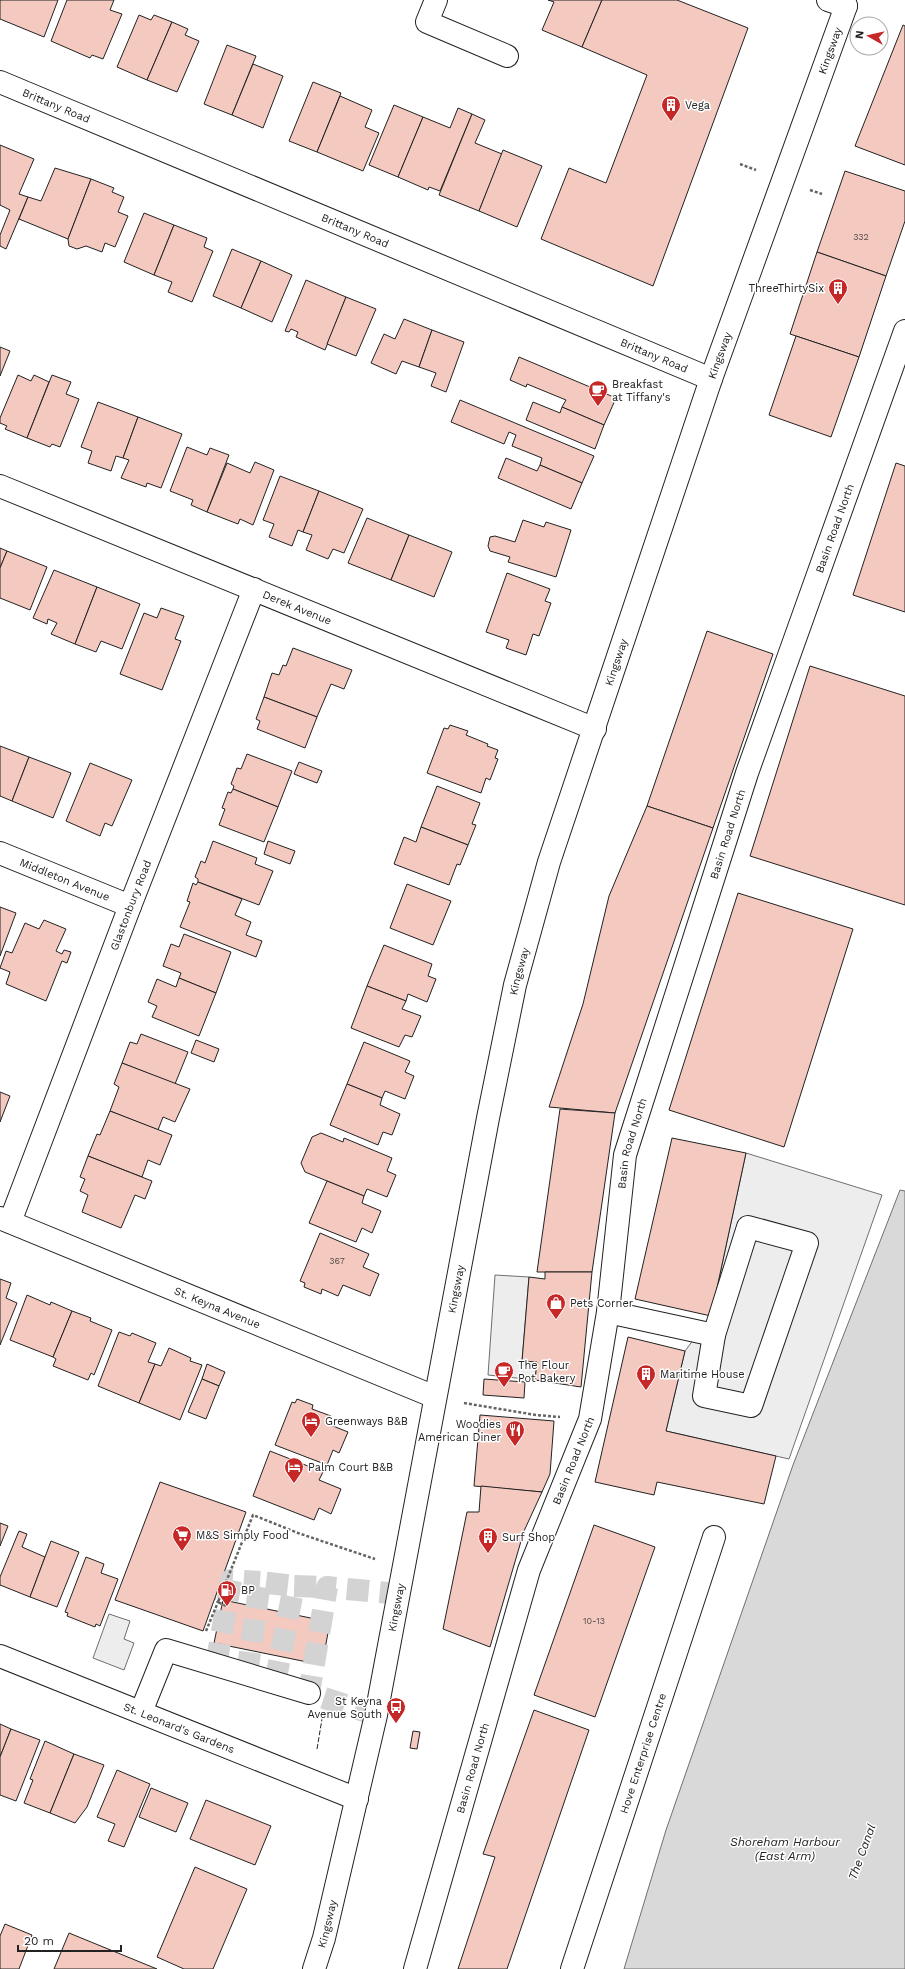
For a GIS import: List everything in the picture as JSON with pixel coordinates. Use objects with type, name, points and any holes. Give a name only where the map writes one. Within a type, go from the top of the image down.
[{"type":"street","points":[[436,0],[427,22],[507,56]]},
{"type":"street","name":"Kingsway","points":[[314,1969],[324,1938],[357,1799],[394,1620],[435,1398],[515,985],[549,862],[595,729],[711,378],[844,2]]},
{"type":"street","name":"Brittany Road","points":[[0,82],[711,378]]},
{"type":"street","name":"Basin Road North","points":[[415,1969],[529,1570],[590,1419],[608,1312],[625,1155],[747,773],[905,331]]},
{"type":"street","name":"Derek Avenue","points":[[0,486],[595,729]]},
{"type":"street","name":"Glastonbury Road","points":[[5,1220],[254,589]]},
{"type":"street","name":"Middleton Avenue","points":[[0,853],[130,906]]},
{"type":"street","name":"St. Keyna Avenue","points":[[5,1220],[435,1398]]},
{"type":"street","points":[[748,1226],[807,1243],[751,1406],[704,1396],[714,1335],[748,1226]]},
{"type":"street","points":[[608,1312],[714,1335]]},
{"type":"street","name":"Hove Enterprise Centre","points":[[572,1969],[714,1537]]},
{"type":"street","points":[[141,1712],[166,1650],[309,1693]]},
{"type":"street","name":"St. Leonard's Gardens","points":[[0,1656],[357,1799]]},
{"type":"path","points":[[740,164],[758,171]]},
{"type":"path","points":[[806,188],[822,194]]},
{"type":"path","points":[[435,1398],[536,1415]]},
{"type":"path","points":[[206,1632],[253,1515],[298,1533],[353,1552]]},
{"type":"path","points":[[215,1599],[226,1606]]},
{"type":"shaded area","points":[[746,1153],[882,1195],[789,1459],[666,1431],[685,1351],[711,1316]]},
{"type":"shaded area","points":[[495,1275],[529,1277],[522,1361],[537,1362],[535,1380],[488,1375]]},
{"type":"shaded area","points":[[109,1614],[130,1621],[124,1639],[134,1643],[124,1670],[93,1658]]},
{"type":"water","name":"Shoreham Harbour (East Arm)","points":[[900,1190],[905,1191],[905,1969],[624,1969],[666,1830],[793,1465]]},
{"type":"building","points":[[0,0],[58,0],[44,37],[0,19]]},
{"type":"building","points":[[67,0],[114,0],[110,10],[122,14],[103,59],[92,55],[90,58],[51,41]]},
{"type":"building","points":[[548,0],[602,0],[582,47],[542,30],[554,2]]},
{"type":"building","name":"Vega","points":[[602,0],[677,0],[748,28],[653,286],[541,239],[569,168],[606,183],[647,75],[582,47]]},
{"type":"building","points":[[139,15],[151,20],[154,15],[172,22],[147,80],[117,67]]},
{"type":"building","points":[[172,22],[188,29],[185,35],[199,41],[177,92],[147,80]]},
{"type":"building","points":[[903,25],[905,26],[905,165],[855,146]]},
{"type":"building","points":[[227,45],[256,56],[232,115],[204,104]]},
{"type":"building","points":[[253,64],[283,76],[263,128],[232,115]]},
{"type":"building","points":[[313,82],[341,93],[317,152],[289,141]]},
{"type":"building","points":[[340,96],[372,110],[365,127],[379,133],[363,171],[317,152]]},
{"type":"building","points":[[394,105],[423,117],[398,177],[369,165]]},
{"type":"building","points":[[458,108],[472,114],[440,191],[429,187],[428,190],[398,177],[423,117],[450,128]]},
{"type":"building","points":[[472,114],[485,120],[475,143],[502,154],[479,211],[439,195]]},
{"type":"building","points":[[0,145],[34,159],[19,194],[28,197],[6,249],[0,246],[0,235],[10,210],[0,205]]},
{"type":"building","points":[[503,150],[542,166],[517,227],[479,211]]},
{"type":"building","points":[[55,168],[91,179],[68,239],[19,219],[28,197],[41,201]]},
{"type":"building","points":[[845,171],[905,191],[905,221],[886,276],[817,252]]},
{"type":"building","points":[[91,179],[114,188],[112,192],[124,197],[118,212],[128,216],[115,247],[105,243],[102,252],[86,246],[77,249],[69,246],[68,239]]},
{"type":"building","points":[[144,213],[174,225],[154,275],[124,262]]},
{"type":"building","points":[[174,225],[207,238],[204,247],[213,251],[192,302],[168,292],[172,282],[154,275]]},
{"type":"building","points":[[232,249],[261,261],[241,308],[213,296]]},
{"type":"building","name":"ThreeThirtySix","points":[[817,252],[886,276],[859,357],[790,334]]},
{"type":"building","points":[[261,261],[292,275],[272,322],[241,308]]},
{"type":"building","points":[[306,280],[346,297],[325,350],[296,337],[298,332],[291,329],[289,332],[285,331]]},
{"type":"building","points":[[346,297],[376,309],[356,356],[327,344]]},
{"type":"building","points":[[404,319],[432,330],[419,367],[402,361],[396,374],[371,363],[384,334],[395,339]]},
{"type":"building","points":[[432,330],[464,342],[446,392],[431,386],[436,373],[419,367]]},
{"type":"building","points":[[796,336],[859,357],[831,437],[769,415]]},
{"type":"building","points":[[0,347],[10,351],[0,376]]},
{"type":"building","points":[[519,357],[616,398],[604,425],[562,407],[566,400],[527,384],[526,387],[510,380]]},
{"type":"building","points":[[18,375],[31,381],[34,375],[49,382],[27,438],[5,429],[7,426],[0,423],[0,418]]},
{"type":"building","points":[[52,375],[71,382],[66,394],[79,399],[60,447],[52,444],[50,447],[27,438]]},
{"type":"building","points":[[460,400],[594,456],[582,483],[540,465],[542,458],[512,446],[516,435],[509,432],[504,444],[451,422]]},
{"type":"building","points":[[98,402],[138,417],[123,458],[116,456],[111,471],[88,463],[92,451],[81,447]]},
{"type":"building","points":[[533,402],[560,413],[562,407],[604,425],[595,449],[526,420]]},
{"type":"building","points":[[138,417],[182,434],[161,488],[147,483],[146,487],[121,478],[129,460],[123,458]]},
{"type":"building","points":[[187,447],[207,455],[210,448],[229,455],[207,512],[191,505],[193,500],[170,491]]},
{"type":"building","points":[[506,458],[537,471],[540,465],[582,483],[571,509],[498,478]]},
{"type":"building","points":[[255,462],[274,470],[253,525],[240,519],[238,524],[207,512],[227,463],[250,473]]},
{"type":"building","points":[[896,463],[905,466],[905,612],[853,595]]},
{"type":"building","points":[[280,476],[319,491],[303,532],[298,530],[292,546],[269,537],[274,524],[263,520]]},
{"type":"building","points":[[319,491],[363,509],[344,553],[333,549],[328,559],[306,550],[312,535],[303,532]]},
{"type":"building","points":[[367,518],[409,535],[391,580],[348,563]]},
{"type":"building","points":[[523,520],[544,527],[546,522],[571,530],[556,577],[508,562],[510,557],[490,551],[488,546],[490,537],[495,536],[515,542]]},
{"type":"building","points":[[409,535],[452,552],[434,597],[391,580]]},
{"type":"building","points":[[0,548],[7,551],[0,568]]},
{"type":"building","points":[[7,551],[47,567],[30,610],[0,598],[0,568]]},
{"type":"building","points":[[54,570],[97,587],[75,644],[51,634],[57,623],[48,619],[47,624],[33,618]]},
{"type":"building","points":[[507,573],[550,589],[545,601],[551,603],[539,636],[533,634],[526,655],[506,648],[509,640],[486,632]]},
{"type":"building","points":[[97,587],[140,604],[122,649],[101,641],[96,652],[75,644]]},
{"type":"building","points":[[161,608],[184,616],[175,639],[181,641],[162,690],[120,674],[144,613],[157,618]]},
{"type":"building","points":[[707,631],[773,654],[713,828],[647,806]]},
{"type":"building","points":[[293,648],[352,670],[344,689],[331,684],[317,717],[264,697],[272,673],[279,675],[283,665],[286,666]]},
{"type":"building","points":[[810,666],[905,696],[905,905],[750,856]]},
{"type":"building","points":[[264,697],[317,717],[305,748],[257,729],[260,721],[256,719]]},
{"type":"building","points":[[450,725],[468,731],[466,735],[498,750],[495,758],[498,759],[490,780],[486,778],[481,793],[427,773],[444,728],[448,729]]},
{"type":"building","points":[[0,746],[29,757],[12,801],[0,796]]},
{"type":"building","points":[[247,754],[292,771],[278,807],[233,789],[234,786],[231,784],[237,768],[241,769]]},
{"type":"building","points":[[29,757],[71,773],[53,818],[12,801]]},
{"type":"building","points":[[299,762],[322,771],[317,783],[294,774]]},
{"type":"building","points":[[90,763],[132,780],[112,826],[105,823],[100,836],[66,821]]},
{"type":"building","points":[[437,786],[480,803],[472,824],[476,825],[468,845],[421,827]]},
{"type":"building","points":[[233,789],[278,807],[264,842],[219,825],[225,809],[222,808],[228,792],[231,793]]},
{"type":"building","points":[[647,806],[713,828],[615,1113],[549,1107],[583,1004],[609,896]]},
{"type":"building","points":[[421,827],[468,845],[460,865],[457,864],[449,885],[394,864],[404,837],[416,842]]},
{"type":"building","points":[[213,841],[257,858],[255,864],[273,871],[259,905],[198,882],[198,879],[195,877],[201,861],[205,863]]},
{"type":"building","points":[[268,841],[295,851],[290,864],[264,854]]},
{"type":"building","points":[[198,882],[242,899],[235,915],[251,922],[246,935],[262,941],[256,957],[180,927],[190,902],[187,901],[193,883],[196,885]]},
{"type":"building","points":[[407,884],[451,901],[433,945],[390,928]]},
{"type":"building","points":[[738,893],[853,929],[784,1147],[669,1110]]},
{"type":"building","points":[[0,907],[16,913],[0,956]]},
{"type":"building","points":[[44,920],[66,929],[56,951],[62,954],[64,950],[71,952],[67,963],[62,961],[46,1001],[6,984],[10,972],[0,968],[6,951],[12,953],[25,923],[39,929]]},
{"type":"building","points":[[184,934],[231,952],[216,993],[179,978],[181,973],[163,966],[171,944],[179,947]]},
{"type":"building","points":[[384,945],[432,964],[428,976],[436,979],[427,1002],[408,994],[406,1001],[367,986]]},
{"type":"building","points":[[179,978],[216,993],[199,1036],[152,1017],[157,1006],[148,1002],[157,979],[176,987]]},
{"type":"building","points":[[367,986],[406,1001],[402,1009],[421,1016],[412,1037],[405,1035],[399,1047],[351,1028]]},
{"type":"building","points":[[141,1034],[188,1052],[175,1084],[122,1063],[130,1042],[137,1044]]},
{"type":"building","points":[[196,1040],[219,1049],[214,1062],[191,1053]]},
{"type":"building","points":[[364,1042],[410,1061],[405,1072],[414,1076],[405,1099],[385,1091],[382,1098],[347,1084]]},
{"type":"building","points":[[122,1063],[190,1089],[175,1122],[163,1117],[158,1130],[110,1111],[119,1087],[114,1084]]},
{"type":"building","points":[[347,1084],[382,1098],[380,1105],[400,1114],[392,1135],[383,1132],[378,1145],[330,1125]]},
{"type":"building","points":[[0,1092],[10,1096],[0,1122]]},
{"type":"building","points":[[560,1109],[615,1113],[592,1272],[537,1272]]},
{"type":"building","points":[[110,1111],[172,1135],[160,1165],[148,1160],[142,1177],[88,1156],[97,1134],[100,1135]]},
{"type":"building","points":[[321,1133],[343,1142],[344,1138],[392,1158],[387,1171],[396,1175],[387,1197],[367,1189],[364,1196],[305,1172],[301,1163],[312,1137]]},
{"type":"building","points":[[672,1138],[746,1153],[711,1316],[635,1299]]},
{"type":"building","points":[[88,1156],[152,1181],[145,1199],[135,1195],[121,1228],[82,1212],[88,1195],[80,1191],[85,1179],[80,1177]]},
{"type":"building","points":[[327,1181],[364,1196],[362,1203],[381,1211],[372,1233],[362,1228],[356,1242],[309,1223]]},
{"type":"building","points":[[320,1233],[369,1254],[363,1267],[379,1274],[370,1296],[343,1285],[338,1296],[322,1289],[321,1294],[304,1287],[305,1283],[300,1281]]},
{"type":"building","name":"Pets Corner","points":[[545,1272],[592,1272],[581,1387],[535,1380],[537,1362],[522,1361],[529,1277],[545,1279]]},
{"type":"building","points":[[0,1279],[11,1283],[6,1298],[17,1303],[0,1345]]},
{"type":"building","points":[[27,1295],[50,1305],[51,1302],[72,1311],[53,1357],[10,1340]]},
{"type":"building","points":[[72,1311],[91,1318],[90,1321],[112,1330],[94,1375],[91,1373],[88,1380],[53,1366],[56,1359],[53,1357]]},
{"type":"building","points":[[119,1332],[130,1336],[132,1333],[156,1343],[148,1362],[155,1364],[139,1403],[98,1386]]},
{"type":"building","name":"Maritime House","points":[[628,1337],[685,1351],[666,1431],[776,1456],[764,1504],[657,1482],[654,1495],[595,1482]]},
{"type":"building","points":[[169,1348],[191,1358],[190,1361],[202,1365],[180,1420],[139,1403],[155,1364],[161,1366]]},
{"type":"building","points":[[207,1364],[225,1372],[219,1386],[202,1379]]},
{"type":"building","points":[[202,1379],[219,1386],[206,1419],[188,1412]]},
{"type":"building","name":"The Flour Pot Bakery","points":[[484,1379],[525,1382],[524,1398],[483,1395]]},
{"type":"building","name":"Greenways B&B","points":[[297,1399],[313,1405],[312,1409],[331,1416],[328,1424],[348,1432],[339,1453],[333,1450],[327,1465],[275,1445],[292,1402],[295,1403]]},
{"type":"building","name":"Woodies American Diner","points":[[480,1415],[554,1421],[550,1474],[542,1492],[474,1486]]},
{"type":"building","name":"Palm Court B&B","points":[[270,1451],[323,1472],[319,1480],[341,1489],[331,1514],[319,1508],[314,1520],[253,1496]]},
{"type":"building","name":"M&S Simply Food","points":[[160,1482],[246,1512],[203,1631],[115,1600]]},
{"type":"building","name":"Surf Shop","points":[[481,1486],[542,1492],[524,1531],[490,1647],[443,1629],[467,1512],[479,1512]]},
{"type":"building","points":[[0,1523],[8,1526],[0,1546]]},
{"type":"building","points":[[594,1525],[655,1547],[595,1717],[534,1695]]},
{"type":"building","points":[[19,1531],[27,1534],[22,1547],[45,1557],[30,1597],[0,1585],[0,1577]]},
{"type":"building","points":[[51,1541],[79,1552],[57,1607],[30,1597]]},
{"type":"building","points":[[86,1557],[104,1564],[101,1573],[118,1579],[100,1626],[96,1624],[95,1627],[67,1616],[68,1613],[65,1612]]},
{"type":"building","points":[[223,1600],[330,1622],[322,1665],[214,1643]]},
{"type":"building","points":[[534,1710],[589,1730],[507,1969],[458,1969],[495,1857],[483,1854]]},
{"type":"building","points":[[0,1724],[11,1729],[0,1757]]},
{"type":"building","points":[[11,1729],[40,1740],[16,1801],[0,1795],[0,1757]]},
{"type":"building","points":[[413,1731],[420,1732],[417,1749],[410,1748]]},
{"type":"building","points":[[45,1741],[74,1754],[50,1813],[24,1803],[33,1780],[30,1779]]},
{"type":"building","points":[[74,1754],[104,1765],[87,1807],[75,1823],[50,1813]]},
{"type":"building","points":[[117,1770],[150,1784],[124,1847],[108,1841],[115,1824],[97,1817]]},
{"type":"building","points":[[151,1788],[188,1803],[176,1832],[139,1817]]},
{"type":"building","points":[[206,1800],[271,1826],[255,1865],[190,1839]]},
{"type":"building","points":[[195,1867],[247,1889],[213,1969],[184,1969],[157,1957]]},
{"type":"building","points":[[5,1924],[32,1935],[19,1969],[0,1969],[0,1936]]},
{"type":"building","points":[[69,1933],[157,1969],[54,1969]]},
{"type":"tunnel","points":[[216,1665],[231,1580],[260,1582]]},
{"type":"tunnel","points":[[247,1674],[260,1582],[294,1586]]},
{"type":"tunnel","points":[[275,1683],[294,1586],[327,1587]]},
{"type":"tunnel","points":[[376,1715],[309,1693],[327,1587],[399,1594]]},
{"type":"fence","points":[[317,1749],[322,1719]]},
{"type":"place","name":"Vega","points":[[671,122]]},
{"type":"place","name":"ThreeThirtySix","points":[[838,305]]},
{"type":"place","name":"Breakfast at Tiffany's","points":[[598,407]]},
{"type":"place","name":"Pets Corner","points":[[556,1320]]},
{"type":"place","name":"The Flour Pot Bakery","points":[[504,1388]]},
{"type":"place","name":"Maritime House","points":[[646,1391]]},
{"type":"place","name":"Greenways B&B","points":[[311,1438]]},
{"type":"place","name":"Woodies American Diner","points":[[515,1447]]},
{"type":"place","name":"Palm Court B&B","points":[[294,1484]]},
{"type":"place","name":"M&S Simply Food","points":[[182,1552]]},
{"type":"place","name":"Surf Shop","points":[[488,1554]]},
{"type":"place","name":"BP","points":[[227,1607]]},
{"type":"place","name":"St Keyna Avenue South","points":[[396,1724]]},
{"type":"water label","name":"The Canal","points":[[862,1852]]}]
